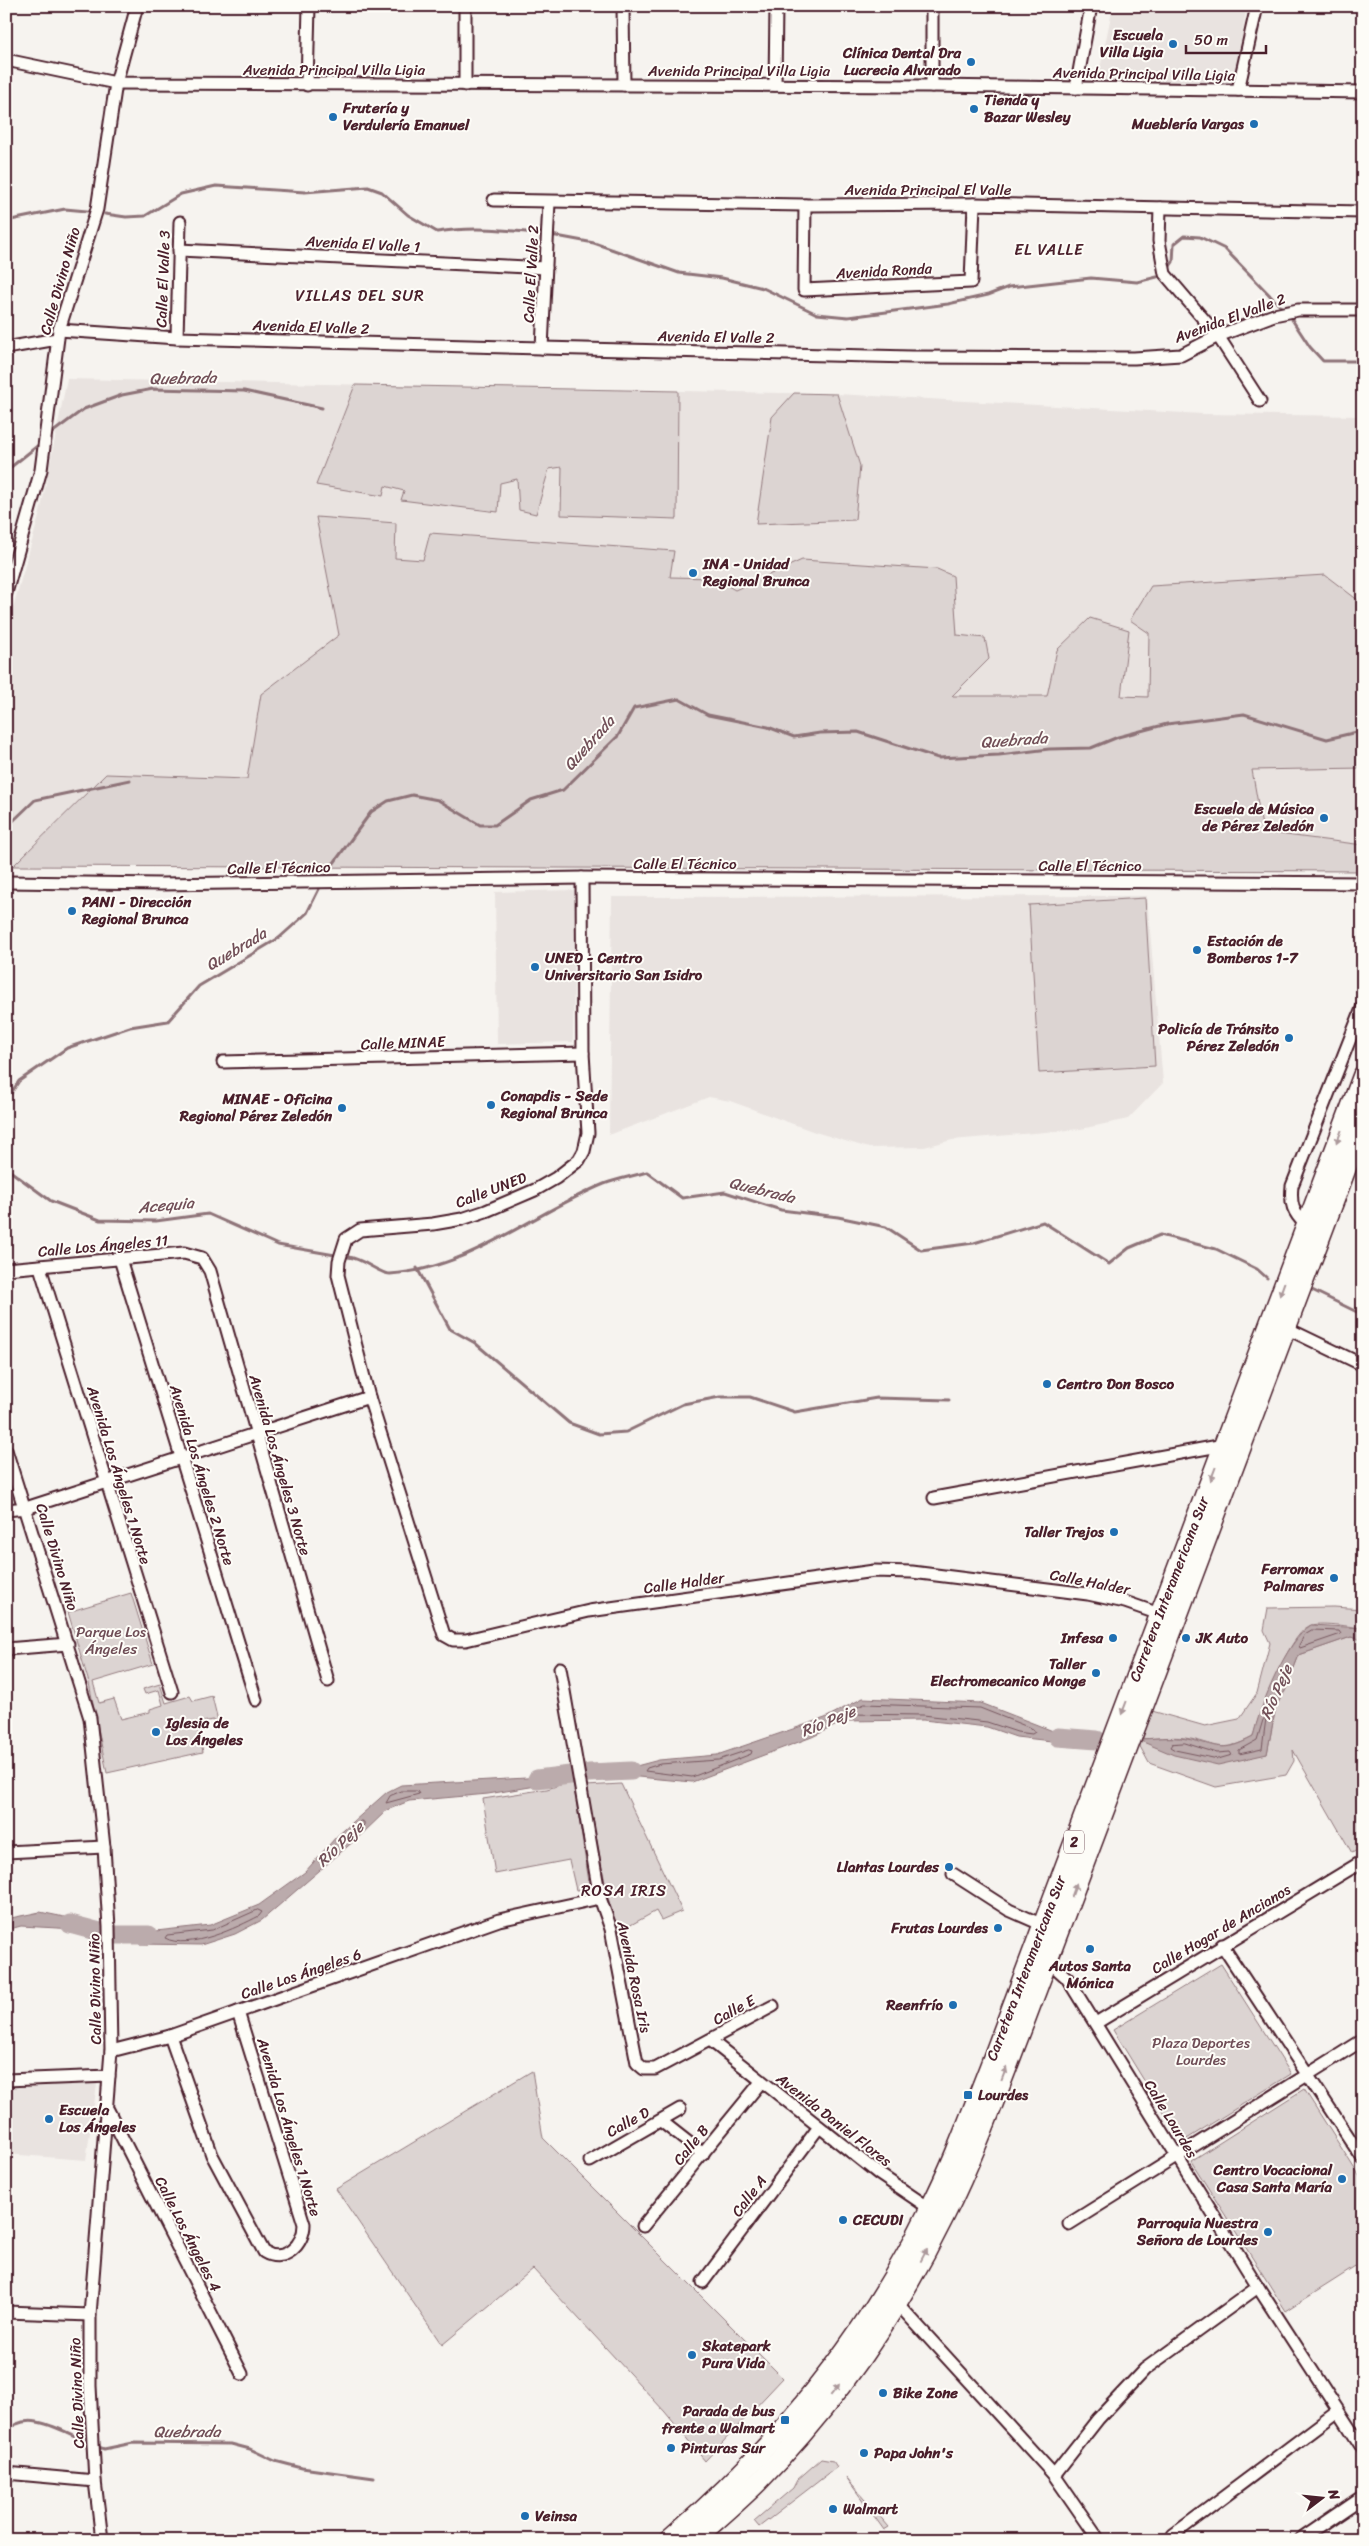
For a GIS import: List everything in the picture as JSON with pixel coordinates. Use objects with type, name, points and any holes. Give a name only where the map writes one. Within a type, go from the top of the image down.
[{"type":"highway","name":"Carretera Interamericana Sur","points":[[670,2540],[744,2472],[779,2435],[817,2388],[937,2213],[972,2157],[1047,1960],[1168,1616],[1224,1446],[1363,1076]]},
{"type":"highway","name":"Carretera Interamericana Sur","points":[[694,2540],[758,2482],[809,2425],[863,2355],[897,2303],[937,2213],[955,2156],[1054,1895],[1286,1328],[1363,1124]]},
{"type":"highway","points":[[732,2506],[731,2498],[807,2414],[817,2388]]},
{"type":"street","name":"Calle Divino Niño","points":[[6,593],[41,470],[58,335],[97,209],[116,83],[137,6]]},
{"type":"street","points":[[307,85],[309,6]]},
{"type":"street","points":[[465,85],[466,6]]},
{"type":"street","points":[[623,6],[624,85]]},
{"type":"street","points":[[775,86],[776,6]]},
{"type":"street","points":[[932,6],[932,86]]},
{"type":"street","points":[[1076,88],[1091,6]]},
{"type":"street","points":[[1238,90],[1257,6]]},
{"type":"street","name":"Avenida Principal Villa Ligia","points":[[6,60],[116,83],[932,86],[1363,92]]},
{"type":"street","name":"Avenida Principal El Valle","points":[[494,200],[805,205],[974,204],[1363,212]]},
{"type":"street","name":"Calle El Valle 2","points":[[542,348],[549,202]]},
{"type":"street","name":"Avenida Ronda","points":[[805,205],[804,290],[971,282],[974,204]]},
{"type":"street","points":[[1160,208],[1159,241],[1165,274],[1218,336],[1260,402]]},
{"type":"street","name":"Calle El Valle 3","points":[[176,338],[180,222]]},
{"type":"street","name":"Avenida El Valle 1","points":[[179,250],[546,268]]},
{"type":"street","name":"Avenida El Valle 2","points":[[6,348],[58,335],[911,357],[1134,358],[1180,355],[1218,336],[1279,314],[1294,311],[1363,310]]},
{"type":"street","name":"Calle El Técnico","points":[[6,882],[162,884],[582,878],[1363,883]]},
{"type":"street","name":"Calle UNED","points":[[369,1397],[338,1275],[339,1261],[346,1240],[360,1230],[432,1224],[462,1219],[509,1203],[535,1190],[570,1168],[584,1151],[588,1132],[583,1053],[582,878]]},
{"type":"street","points":[[1306,1225],[1295,1214],[1292,1206],[1292,1186],[1363,1006]]},
{"type":"street","name":"Calle MINAE","points":[[223,1062],[583,1053]]},
{"type":"street","name":"Calle Los Ángeles 11","points":[[6,1269],[184,1253],[202,1258]]},
{"type":"street","name":"Avenida Los Ángeles 3 Norte","points":[[202,1258],[210,1271],[254,1434],[328,1681]]},
{"type":"street","name":"Avenida Los Ángeles 2 Norte","points":[[120,1259],[256,1700]]},
{"type":"street","name":"Avenida Los Ángeles 1 Norte","points":[[40,1267],[105,1482],[172,1692]]},
{"type":"street","points":[[1286,1328],[1363,1365]]},
{"type":"street","points":[[6,1510],[26,1508],[369,1397]]},
{"type":"street","name":"Calle Halder","points":[[369,1397],[444,1635],[453,1640],[466,1640],[590,1611],[874,1571],[912,1572],[1088,1594],[1125,1602],[1168,1616]]},
{"type":"street","points":[[934,1498],[1224,1446]]},
{"type":"street","name":"Calle Divino Niño","points":[[6,1450],[26,1508],[90,1718],[104,1847],[109,1936],[111,2051],[90,2315],[90,2386],[95,2481],[102,2540]]},
{"type":"street","points":[[6,1649],[68,1644]]},
{"type":"street","name":"Avenida Rosa Iris","points":[[560,1668],[600,1898],[611,1929],[637,2063],[644,2070],[655,2069],[710,2040]]},
{"type":"street","points":[[6,1852],[104,1847]]},
{"type":"street","name":"Calle Hogar de Ancianos","points":[[1096,2023],[1363,1861]]},
{"type":"street","points":[[953,1874],[1009,1910],[1043,1925]]},
{"type":"street","points":[[1017,1994],[1027,1989],[1034,1971],[1047,1960],[1045,1939],[1056,1912],[1054,1895]]},
{"type":"street","name":"Calle Los Ángeles 6","points":[[111,2051],[170,2036],[499,1920],[600,1898]]},
{"type":"street","points":[[1222,1945],[1306,2076],[1363,2159]]},
{"type":"street","name":"Calle Lourdes","points":[[1047,1960],[1067,1978],[1176,2158],[1337,2412],[1363,2449]]},
{"type":"street","name":"Calle E","points":[[710,2040],[773,2006]]},
{"type":"street","name":"Avenida Los Ángeles 1 Norte","points":[[170,2036],[212,2155],[264,2252],[273,2258],[280,2256],[299,2243],[304,2233],[304,2224],[238,2012]]},
{"type":"street","name":"Avenida Daniel Flores","points":[[710,2040],[879,2174],[937,2213]]},
{"type":"street","points":[[1069,2224],[1363,2040]]},
{"type":"street","points":[[6,2080],[109,2076]]},
{"type":"street","name":"Calle B","points":[[643,2226],[761,2082]]},
{"type":"street","name":"Calle Los Ángeles 4","points":[[107,2108],[242,2374]]},
{"type":"street","name":"Calle D","points":[[590,2161],[680,2109]]},
{"type":"street","points":[[661,2121],[703,2154]]},
{"type":"street","name":"Calle A","points":[[703,2282],[819,2127]]},
{"type":"street","points":[[1054,2475],[1098,2419],[1145,2368],[1258,2287]]},
{"type":"street","points":[[897,2303],[1054,2475],[1099,2540]]},
{"type":"street","points":[[6,2312],[90,2315]]},
{"type":"street","points":[[1173,2535],[1337,2412]]},
{"type":"street","points":[[6,2473],[95,2481]]},
{"type":"street","points":[[1300,2540],[1363,2497]]},
{"type":"shaded area","name":"Escuela Villa Ligia","points":[[1113,6],[1247,6],[1234,82],[1097,83]]},
{"type":"shaded area","name":"INA - Unidad Regional Brunca","points":[[67,379],[837,394],[1203,414],[1363,416],[1363,871],[6,866],[6,632],[40,513]]},
{"type":"shaded area","name":"UNED - Centro Universitario San Isidro","points":[[575,890],[573,1042],[497,1044],[495,892]]},
{"type":"shaded area","points":[[1147,896],[1163,1083],[1128,1119],[1081,1129],[952,1140],[924,1147],[869,1148],[815,1132],[730,1101],[709,1097],[609,1135],[612,897]]},
{"type":"shaded area","name":"Escuela Los Ángeles","points":[[6,2084],[97,2084],[86,2160],[6,2154]]},
{"type":"green space","points":[[355,385],[678,391],[677,519],[561,515],[562,467],[549,469],[536,514],[519,510],[517,479],[500,483],[498,512],[401,500],[404,491],[385,486],[383,496],[316,485]]},
{"type":"green space","points":[[794,393],[837,394],[860,466],[855,520],[756,524],[772,417]]},
{"type":"green space","points":[[316,517],[396,523],[395,558],[423,560],[430,533],[674,551],[670,577],[714,578],[735,590],[802,560],[937,569],[953,576],[957,635],[985,638],[989,659],[952,696],[1047,696],[1057,650],[1090,618],[1129,630],[1121,696],[1148,697],[1149,633],[1130,620],[1151,586],[1325,575],[1363,604],[1363,768],[1252,770],[1263,832],[1363,845],[1363,871],[13,866],[106,774],[247,779],[261,694],[339,635]]},
{"type":"green space","points":[[1145,898],[1155,1066],[1039,1073],[1029,905]]},
{"type":"green space","name":"Parque Los Ángeles","points":[[131,1593],[153,1664],[93,1682],[99,1703],[114,1699],[121,1719],[150,1712],[150,1709],[163,1705],[159,1690],[145,1694],[143,1689],[160,1684],[166,1703],[190,1696],[193,1701],[212,1696],[219,1725],[214,1727],[213,1720],[197,1723],[203,1752],[107,1773],[89,1683],[68,1612]]},
{"type":"green space","points":[[1334,1607],[1363,1609],[1363,1628],[1320,1624],[1309,1626],[1301,1632],[1275,1677],[1253,1737],[1225,1747],[1180,1737],[1138,1739],[1267,1754],[1276,1706],[1285,1691],[1299,1655],[1351,1637],[1363,1640],[1363,1847],[1352,1853],[1293,1750],[1294,1761],[1286,1775],[1216,1787],[1149,1763],[1136,1739],[1142,1722],[1152,1711],[1205,1726],[1239,1719],[1257,1693],[1270,1643],[1264,1630],[1268,1608]]},
{"type":"green space","points":[[573,1781],[590,1888],[576,1890],[569,1860],[495,1874],[483,1799],[547,1789]]},
{"type":"green space","points":[[621,1784],[682,1911],[661,1920],[656,1911],[618,1932],[608,1898],[586,1786]]},
{"type":"green space","name":"Plaza Deportes Lourdes","points":[[1221,1964],[1291,2074],[1182,2142],[1113,2030]]},
{"type":"green space","points":[[532,2071],[543,2138],[783,2378],[705,2461],[665,2412],[533,2269],[442,2345],[336,2189]]},
{"type":"green space","points":[[1304,2089],[1363,2182],[1363,2262],[1286,2311],[1191,2161]]},
{"type":"green space","points":[[821,2459],[833,2461],[837,2467],[759,2527],[754,2521],[793,2488],[797,2480]]},
{"type":"green space","points":[[846,2477],[889,2527],[884,2530]]},
{"type":"water","points":[[1311,1625],[1363,1628],[1363,1640],[1351,1637],[1299,1655],[1285,1691],[1276,1706],[1267,1754],[1218,1765],[1174,1755],[1136,1739],[1181,1738],[1226,1747],[1253,1737],[1267,1693],[1283,1660],[1292,1645]]},
{"type":"water","points":[[863,1698],[981,1703],[1053,1731],[1073,1731],[1083,1741],[1069,1743],[1016,1737],[987,1727],[923,1720],[845,1721],[812,1737],[692,1782],[606,1774],[659,1760],[717,1755],[825,1718]]},
{"type":"water","points":[[562,1776],[542,1785],[488,1794],[409,1801],[387,1810],[362,1834],[262,1920],[235,1934],[201,1945],[140,1944],[124,1936],[210,1925],[259,1905],[305,1872],[336,1837],[387,1792],[401,1785]]},
{"type":"water","points":[[40,1912],[69,1918],[94,1930],[21,1926],[6,1930],[6,1919]]},
{"type":"waterway","points":[[105,214],[126,217],[145,216],[181,194],[216,186],[305,192],[368,187],[382,192],[408,215],[437,232],[477,229],[545,234]]},
{"type":"waterway","points":[[6,221],[65,209],[87,211]]},
{"type":"waterway","points":[[551,235],[594,243],[679,273],[722,278],[763,288],[817,314],[848,317],[948,304],[988,295],[1009,287],[1091,278],[1137,282],[1157,277]]},
{"type":"waterway","points":[[1168,269],[1173,262],[1174,244],[1184,236],[1200,237],[1225,249],[1285,311]]},
{"type":"waterway","points":[[1289,315],[1310,347],[1323,361],[1363,361]]},
{"type":"waterway","name":"Quebrada","points":[[49,435],[84,409],[122,395],[153,389],[244,391],[322,408]]},
{"type":"waterway","name":"Quebrada","points":[[6,471],[41,443]]},
{"type":"waterway","name":"Quebrada","points":[[324,880],[331,867],[371,812],[388,801],[412,795],[438,800],[480,825],[495,825],[531,800],[563,790],[618,736],[634,708],[679,699],[708,715],[768,727],[794,737],[820,733],[858,732],[938,758],[999,755],[1049,749],[1091,748],[1118,737],[1167,724],[1244,714],[1327,739],[1357,732],[1363,727]]},
{"type":"waterway","name":"Quebrada","points":[[6,824],[12,822],[35,800],[130,780]]},
{"type":"waterway","name":"Quebrada","points":[[6,1101],[19,1081],[67,1048],[130,1027],[168,1021],[199,986],[279,938],[307,913],[321,885]]},
{"type":"waterway","name":"Acequia","points":[[6,1168],[51,1201],[100,1220],[156,1221],[208,1214],[278,1245],[335,1255]]},
{"type":"waterway","name":"Quebrada","points":[[348,1257],[390,1274],[419,1270],[447,1262],[474,1251],[604,1184],[647,1172],[682,1198],[725,1192],[781,1210],[838,1217],[886,1227],[921,1250],[974,1243],[1043,1222],[1109,1264],[1129,1248],[1160,1235],[1216,1249],[1257,1269],[1267,1278]]},
{"type":"waterway","name":"Quebrada","points":[[417,1268],[450,1329],[475,1343],[569,1423],[599,1434],[626,1432],[683,1404],[720,1397],[750,1397],[795,1412],[877,1398],[949,1400]]},
{"type":"waterway","points":[[1310,1289],[1363,1315]]},
{"type":"waterway","name":"Río Peje","points":[[1058,1737],[1097,1740]]},
{"type":"waterway","name":"Río Peje","points":[[589,1773],[631,1771]]},
{"type":"waterway","name":"Río Peje","points":[[537,1779],[570,1775]]},
{"type":"waterway","name":"Río Peje","points":[[70,1924],[100,1932]]},
{"type":"waterway","name":"Río Peje","points":[[117,1935],[149,1935]]},
{"type":"waterway","name":"Quebrada","points":[[6,2433],[14,2425],[24,2422],[35,2422],[58,2428],[90,2443]]},
{"type":"waterway","name":"Quebrada","points":[[96,2446],[104,2449],[133,2443],[231,2444],[250,2449],[275,2461],[302,2468],[374,2478]]},
{"type":"place","name":"Escuela Villa Ligia","points":[[1173,44]]},
{"type":"place","name":"Clínica Dental Dra Lucrecia Alvarado","points":[[971,62]]},
{"type":"place","name":"Tienda y Bazar Wesley","points":[[974,109]]},
{"type":"place","name":"Frutería y Verdulería Emanuel","points":[[333,117]]},
{"type":"place","name":"Mueblería Vargas","points":[[1254,124]]},
{"type":"place","name":"INA - Unidad Regional Brunca","points":[[693,573]]},
{"type":"place","name":"Escuela de Música de Pérez Zeledón","points":[[1324,818]]},
{"type":"place","name":"PANI - Dirección Regional Brunca","points":[[72,911]]},
{"type":"place","name":"Estación de Bomberos 1-7","points":[[1197,950]]},
{"type":"place","name":"UNED - Centro Universitario San Isidro","points":[[535,967]]},
{"type":"place","name":"Policía de Tránsito Pérez Zeledón","points":[[1289,1038]]},
{"type":"place","name":"Conapdis - Sede Regional Brunca","points":[[491,1105]]},
{"type":"place","name":"MINAE - Oficina Regional Pérez Zeledón","points":[[342,1108]]},
{"type":"place","name":"Centro Don Bosco","points":[[1047,1384]]},
{"type":"place","name":"Taller Trejos","points":[[1114,1532]]},
{"type":"place","name":"Ferromax Palmares","points":[[1334,1578]]},
{"type":"place","name":"Infesa","points":[[1113,1638]]},
{"type":"place","name":"JK Auto","points":[[1186,1638]]},
{"type":"place","name":"Taller Electromecanico Monge","points":[[1096,1673]]},
{"type":"place","name":"Iglesia de Los Ángeles","points":[[156,1732]]},
{"type":"place","name":"Llantas Lourdes","points":[[949,1867]]},
{"type":"place","name":"Frutas Lourdes","points":[[998,1928]]},
{"type":"place","name":"Autos Santa Mónica","points":[[1090,1949]]},
{"type":"place","name":"Reenfrío","points":[[953,2005]]},
{"type":"place","name":"Lourdes","points":[[968,2095]]},
{"type":"place","name":"Escuela Los Ángeles","points":[[49,2119]]},
{"type":"place","name":"Centro Vocacional Casa Santa María","points":[[1342,2179]]},
{"type":"place","name":"CECUDI","points":[[843,2220]]},
{"type":"place","name":"Parroquia Nuestra Señora de Lourdes","points":[[1268,2232]]},
{"type":"place","name":"Skatepark Pura Vida","points":[[692,2355]]},
{"type":"place","name":"Bike Zone","points":[[883,2393]]},
{"type":"place","name":"Parada de bus frente a Walmart","points":[[785,2420]]},
{"type":"place","name":"Pinturas Sur","points":[[671,2448]]},
{"type":"place","name":"Papa John's","points":[[864,2453]]},
{"type":"place","name":"Walmart","points":[[833,2509]]},
{"type":"place","name":"Veinsa","points":[[525,2516]]},
{"type":"district","name":"EL VALLE","points":[[1049,249]]},
{"type":"district","name":"VILLAS DEL SUR","points":[[360,295]]},
{"type":"district","name":"ROSA IRIS","points":[[624,1890]]}]
